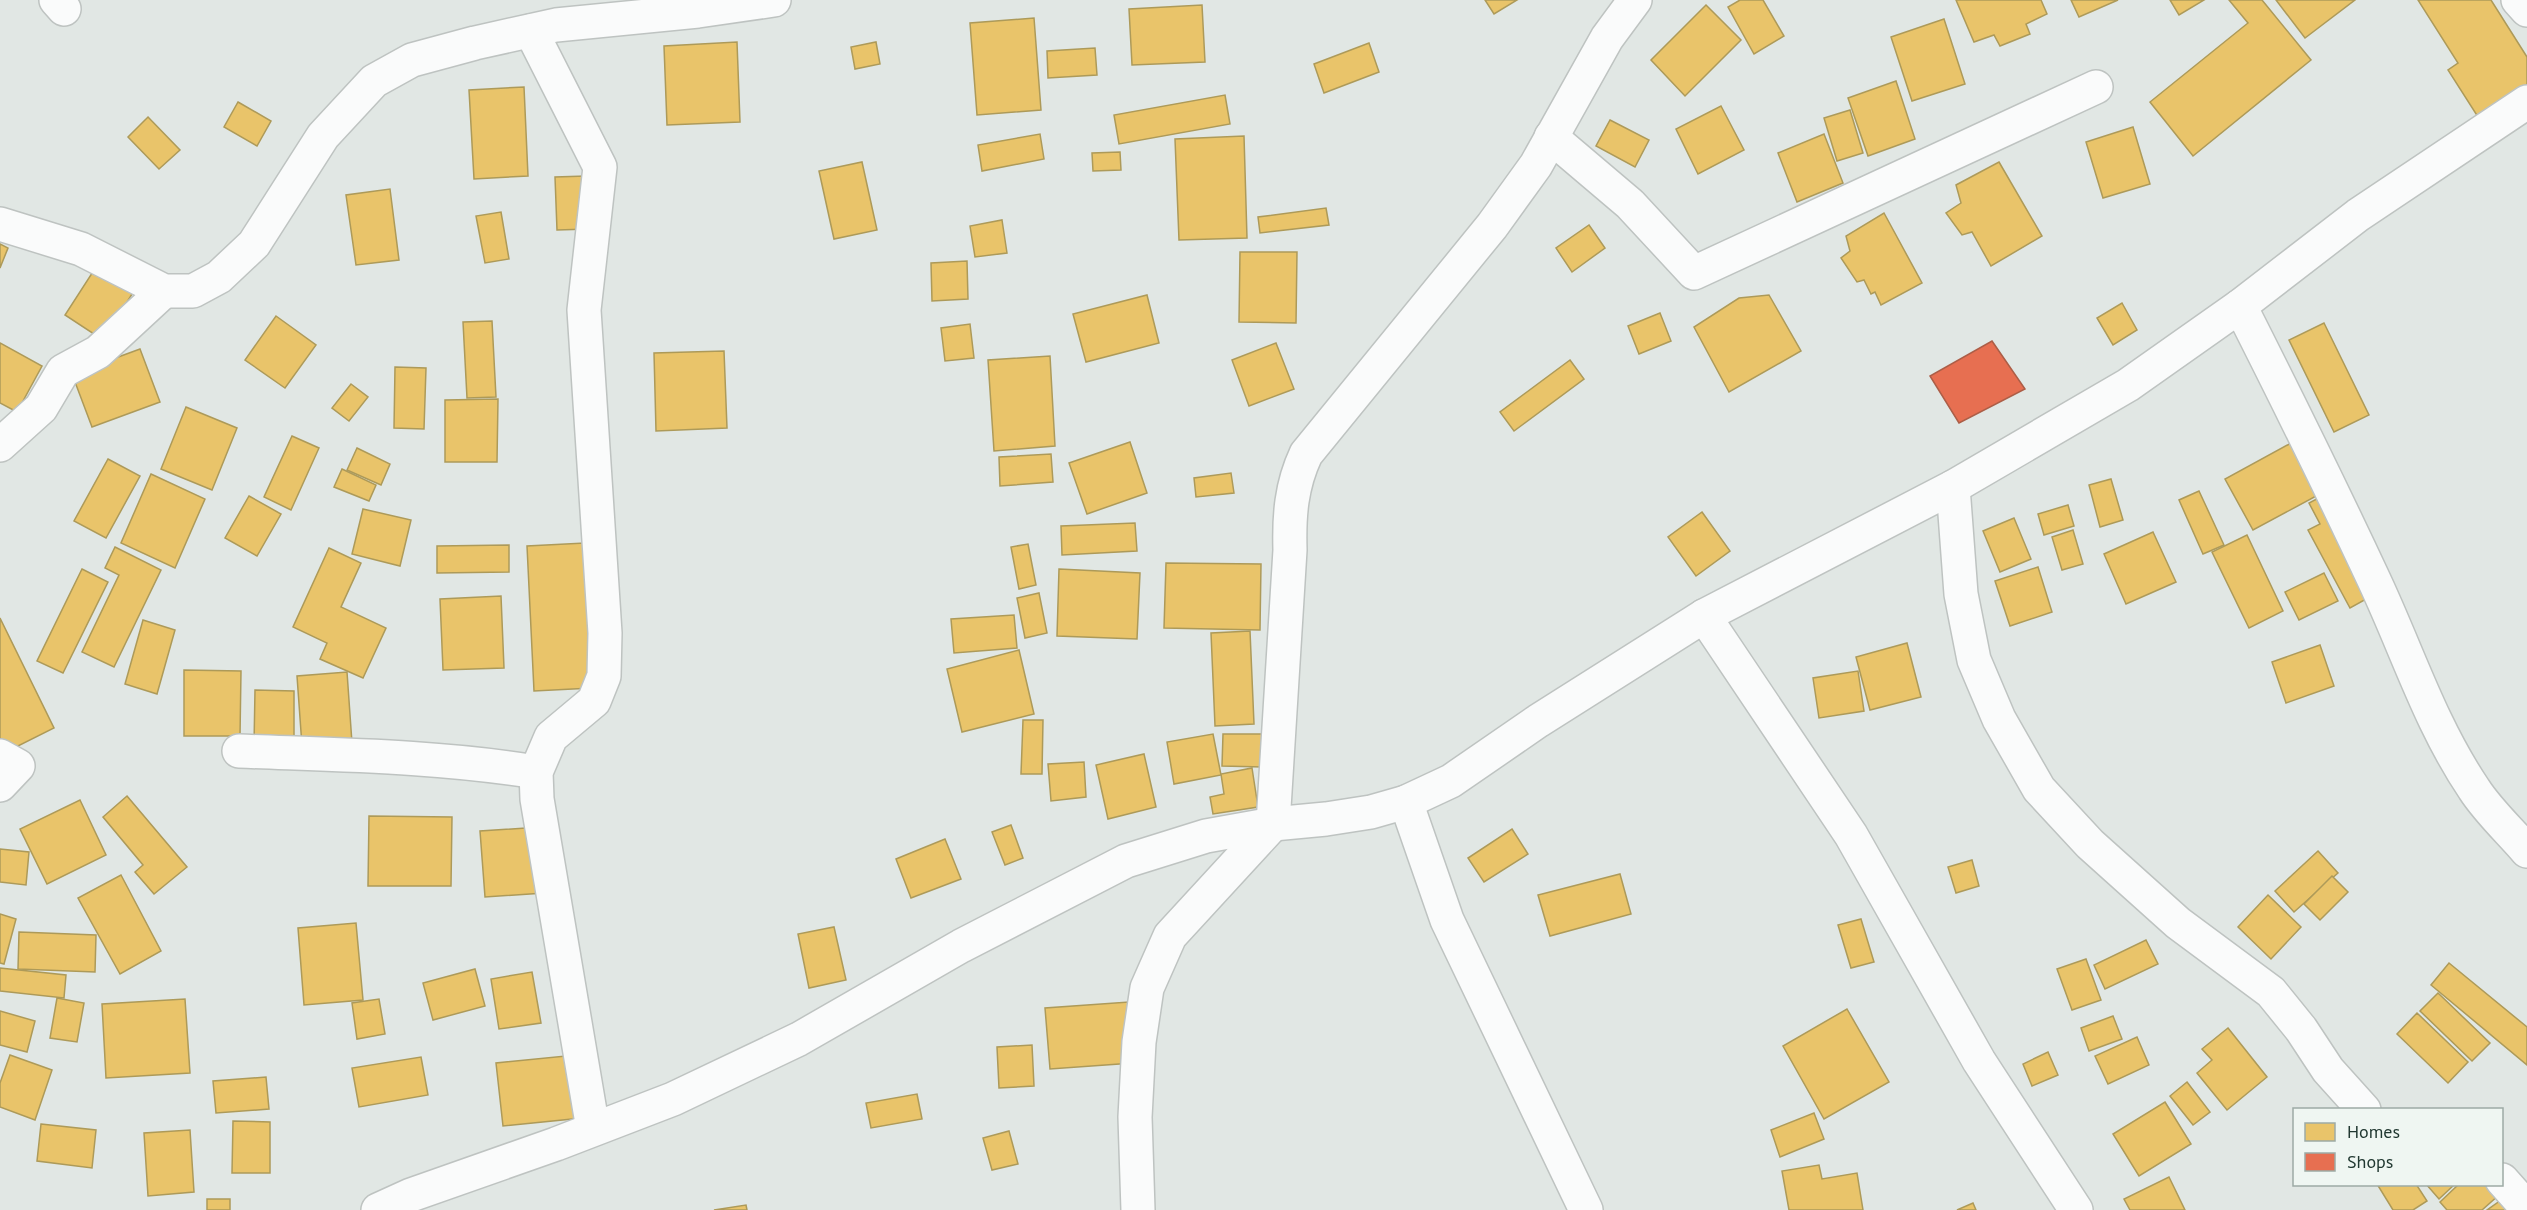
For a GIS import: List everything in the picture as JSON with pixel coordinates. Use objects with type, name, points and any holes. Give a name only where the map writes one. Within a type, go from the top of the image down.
[{"type":"street","points":[[0,224],[81,249],[165,291],[193,291],[219,278],[254,244],[323,136],[374,81],[412,60],[556,25],[699,11],[774,0]]},
{"type":"street","points":[[1138,1210],[1136,1096],[1138,1042],[1147,988],[1170,936],[1273,824],[1290,550],[1289,523],[1292,495],[1298,472],[1306,454],[1492,226],[1536,165],[1607,38],[1635,0]]},
{"type":"street","points":[[2518,0],[2527,10]]},
{"type":"street","points":[[531,31],[600,167],[584,310],[605,633],[604,676],[594,701],[551,737],[536,772],[537,799],[593,1129]]},
{"type":"street","points":[[1551,137],[1630,204],[1694,273],[2096,87]]},
{"type":"street","points":[[378,1210],[411,1195],[673,1099],[799,1039],[961,946],[1126,861],[1206,836],[1273,824],[1371,812],[1406,802],[1451,781],[1538,721],[1704,616],[1953,487],[2128,385],[2240,306],[2358,216],[2527,102]]},
{"type":"street","points":[[0,445],[41,408],[63,371],[98,352],[165,291]]},
{"type":"street","points":[[2240,306],[2328,480],[2384,599],[2412,671],[2440,729],[2474,790],[2527,851]]},
{"type":"street","points":[[1953,487],[1961,594],[1974,660],[1999,719],[2039,789],[2090,844],[2178,922],[2271,992],[2301,1029],[2328,1070],[2362,1108]]},
{"type":"street","points":[[1704,616],[1851,835],[1979,1061],[2076,1210]]},
{"type":"street","points":[[239,751],[408,758],[483,764],[536,772]]},
{"type":"street","points":[[0,756],[18,766],[0,785]]},
{"type":"street","points":[[1406,802],[1447,920],[1586,1210]]},
{"type":"street","points":[[2503,1181],[2527,1208]]},
{"type":"building: Homes","points":[[1485,0],[1517,0],[1494,14]]},
{"type":"building: Homes","points":[[1740,0],[1763,0],[1784,36],[1754,54],[1728,7]]},
{"type":"building: Homes","points":[[1956,0],[2041,0],[2047,14],[2026,24],[2030,34],[2000,46],[1994,35],[1974,42]]},
{"type":"building: Homes","points":[[2071,0],[2118,0],[2079,17]]},
{"type":"building: Homes","points":[[2170,0],[2204,0],[2179,15]]},
{"type":"building: Homes","points":[[2229,0],[2262,0],[2311,60],[2193,156],[2150,102],[2248,23]]},
{"type":"building: Homes","points":[[2276,0],[2355,0],[2305,38]]},
{"type":"building: Homes","points":[[2418,0],[2491,0],[2527,57],[2527,86],[2478,117],[2448,70],[2458,63]]},
{"type":"building: Homes","points":[[1202,5],[1205,62],[1132,65],[1129,9]]},
{"type":"building: Homes","points":[[1706,5],[1741,40],[1685,96],[1651,60]]},
{"type":"building: Homes","points":[[1034,18],[1041,110],[977,115],[970,23]]},
{"type":"building: Homes","points":[[1944,19],[1965,84],[1912,101],[1891,37]]},
{"type":"building: Homes","points":[[737,42],[740,122],[667,125],[664,46]]},
{"type":"building: Homes","points":[[876,42],[880,64],[855,69],[851,47]]},
{"type":"building: Homes","points":[[1369,43],[1379,72],[1324,93],[1314,64]]},
{"type":"building: Homes","points":[[1095,48],[1097,75],[1048,78],[1047,51]]},
{"type":"building: Homes","points":[[1896,81],[1915,139],[1868,156],[1848,98]]},
{"type":"building: Homes","points":[[524,87],[528,176],[474,179],[469,90]]},
{"type":"building: Homes","points":[[1225,95],[1230,124],[1119,144],[1114,115]]},
{"type":"building: Homes","points":[[238,102],[271,121],[257,146],[224,127]]},
{"type":"building: Homes","points":[[1721,106],[1744,150],[1698,174],[1676,129]]},
{"type":"building: Homes","points":[[1850,110],[1863,153],[1837,161],[1824,118]]},
{"type":"building: Homes","points":[[148,117],[180,150],[159,169],[128,137]]},
{"type":"building: Homes","points":[[1610,120],[1649,140],[1635,167],[1596,146]]},
{"type":"building: Homes","points":[[2133,127],[2150,184],[2103,198],[2086,142]]},
{"type":"building: Homes","points":[[1040,134],[1044,159],[982,171],[978,145]]},
{"type":"building: Homes","points":[[1824,134],[1843,183],[1797,202],[1778,153]]},
{"type":"building: Homes","points":[[1244,136],[1247,238],[1179,240],[1175,139]]},
{"type":"building: Homes","points":[[1120,152],[1121,170],[1093,171],[1092,153]]},
{"type":"building: Homes","points":[[862,162],[877,230],[834,239],[819,171]]},
{"type":"building: Homes","points":[[1999,162],[2042,236],[1991,266],[1972,232],[1962,235],[1946,213],[1961,203],[1956,185]]},
{"type":"building: Homes","points":[[586,176],[589,229],[557,230],[555,177]]},
{"type":"building: Homes","points":[[390,189],[399,260],[356,265],[346,195]]},
{"type":"building: Homes","points":[[1326,208],[1329,225],[1260,233],[1258,217]]},
{"type":"building: Homes","points":[[501,212],[509,259],[485,263],[476,216]]},
{"type":"building: Homes","points":[[1884,213],[1922,283],[1881,305],[1875,292],[1871,294],[1864,280],[1857,282],[1841,258],[1850,251],[1846,236]]},
{"type":"building: Homes","points":[[1002,220],[1007,253],[975,257],[970,226]]},
{"type":"building: Homes","points":[[1589,225],[1605,248],[1572,272],[1556,248]]},
{"type":"building: Homes","points":[[0,244],[8,248],[0,268]]},
{"type":"building: Homes","points":[[1240,252],[1297,252],[1296,323],[1239,322]]},
{"type":"building: Homes","points":[[967,261],[968,299],[932,301],[931,263]]},
{"type":"building: Homes","points":[[96,267],[134,291],[103,340],[65,315]]},
{"type":"building: Homes","points":[[1147,295],[1159,343],[1086,362],[1073,314]]},
{"type":"building: Homes","points":[[1769,295],[1801,351],[1729,392],[1694,327],[1739,298]]},
{"type":"building: Homes","points":[[2122,303],[2137,330],[2113,345],[2097,318]]},
{"type":"building: Homes","points":[[1660,313],[1671,341],[1639,354],[1628,326]]},
{"type":"building: Homes","points":[[276,316],[316,345],[285,388],[245,360]]},
{"type":"building: Homes","points":[[492,321],[496,397],[467,398],[463,322]]},
{"type":"building: Homes","points":[[2324,323],[2369,415],[2334,432],[2289,340]]},
{"type":"building: Homes","points":[[970,324],[974,358],[945,361],[941,328]]},
{"type":"building: Homes","points":[[0,343],[42,366],[17,412],[0,403]]},
{"type":"building: Homes","points":[[1276,343],[1294,389],[1249,406],[1232,360]]},
{"type":"building: Homes","points":[[140,349],[160,402],[92,427],[72,374]]},
{"type":"building: Homes","points":[[724,351],[727,428],[656,431],[654,353]]},
{"type":"building: Homes","points":[[1050,356],[1055,446],[994,451],[988,360]]},
{"type":"building: Homes","points":[[1570,360],[1584,379],[1514,431],[1500,412]]},
{"type":"building: Homes","points":[[395,367],[426,368],[424,429],[394,428]]},
{"type":"building: Homes","points":[[351,384],[368,397],[349,421],[332,408]]},
{"type":"building: Homes","points":[[498,399],[497,462],[445,462],[445,400]]},
{"type":"building: Homes","points":[[186,407],[237,428],[212,490],[161,469]]},
{"type":"building: Homes","points":[[292,436],[319,448],[291,510],[264,497]]},
{"type":"building: Homes","points":[[1130,442],[1147,493],[1087,514],[1069,463]]},
{"type":"building: Homes","points":[[2293,442],[2320,494],[2253,530],[2225,479]]},
{"type":"building: Homes","points":[[357,448],[390,464],[381,485],[347,470]]},
{"type":"building: Homes","points":[[1051,454],[1053,482],[1000,486],[999,457]]},
{"type":"building: Homes","points":[[108,459],[140,476],[106,538],[74,521]]},
{"type":"building: Homes","points":[[342,469],[376,485],[369,501],[334,487]]},
{"type":"building: Homes","points":[[1231,473],[1234,493],[1196,497],[1194,478]]},
{"type":"building: Homes","points":[[151,474],[205,499],[175,568],[121,543]]},
{"type":"building: Homes","points":[[2111,479],[2123,520],[2100,527],[2089,485]]},
{"type":"building: Homes","points":[[2199,491],[2224,545],[2203,554],[2179,500]]},
{"type":"building: Homes","points":[[2326,494],[2379,592],[2350,608],[2308,530],[2320,524],[2309,503]]},
{"type":"building: Homes","points":[[249,496],[281,514],[257,556],[225,538]]},
{"type":"building: Homes","points":[[2068,505],[2074,526],[2044,535],[2038,514]]},
{"type":"building: Homes","points":[[363,509],[411,520],[400,566],[352,554]]},
{"type":"building: Homes","points":[[1702,512],[1730,551],[1696,576],[1668,537]]},
{"type":"building: Homes","points":[[2014,518],[2031,559],[2000,572],[1983,531]]},
{"type":"building: Homes","points":[[1135,523],[1137,551],[1062,555],[1061,526]]},
{"type":"building: Homes","points":[[2073,530],[2083,564],[2062,570],[2052,537]]},
{"type":"building: Homes","points":[[2153,532],[2176,582],[2126,604],[2104,554]]},
{"type":"building: Homes","points":[[2247,535],[2283,611],[2249,628],[2212,552]]},
{"type":"building: Homes","points":[[585,543],[592,688],[534,691],[527,546]]},
{"type":"building: Homes","points":[[1028,544],[1036,585],[1019,589],[1011,547]]},
{"type":"building: Homes","points":[[509,545],[509,572],[437,573],[437,546]]},
{"type":"building: Homes","points":[[115,547],[161,570],[114,667],[82,652],[119,575],[105,568]]},
{"type":"building: Homes","points":[[329,548],[361,563],[341,607],[386,628],[363,678],[320,659],[327,643],[293,627]]},
{"type":"building: Homes","points":[[1166,563],[1261,564],[1260,630],[1164,628]]},
{"type":"building: Homes","points":[[2038,567],[2052,612],[2010,626],[1995,581]]},
{"type":"building: Homes","points":[[82,569],[108,582],[63,673],[37,661]]},
{"type":"building: Homes","points":[[1059,569],[1140,573],[1137,639],[1057,636]]},
{"type":"building: Homes","points":[[2324,573],[2338,601],[2299,620],[2285,592]]},
{"type":"building: Homes","points":[[1039,593],[1047,633],[1025,638],[1017,598]]},
{"type":"building: Homes","points":[[501,596],[504,668],[443,670],[440,599]]},
{"type":"building: Homes","points":[[1014,615],[1017,648],[954,653],[951,619]]},
{"type":"building: Homes","points":[[0,618],[54,728],[4,753],[0,745]]},
{"type":"building: Homes","points":[[143,620],[175,630],[157,694],[125,684]]},
{"type":"building: Homes","points":[[1250,631],[1254,724],[1215,726],[1211,633]]},
{"type":"building: Homes","points":[[1907,643],[1921,697],[1870,710],[1856,657]]},
{"type":"building: Homes","points":[[2320,645],[2334,686],[2286,703],[2272,662]]},
{"type":"building: Homes","points":[[1019,650],[1034,714],[962,732],[947,669]]},
{"type":"building: Homes","points":[[184,670],[241,671],[240,736],[184,736]]},
{"type":"building: Homes","points":[[1858,671],[1864,711],[1819,718],[1813,678]]},
{"type":"building: Homes","points":[[347,672],[352,743],[302,746],[297,676]]},
{"type":"building: Homes","points":[[255,690],[294,691],[294,745],[254,745]]},
{"type":"building: Homes","points":[[1023,720],[1043,720],[1042,774],[1021,774]]},
{"type":"building: Homes","points":[[1213,734],[1221,775],[1174,784],[1167,742]]},
{"type":"building: Homes","points":[[1223,734],[1264,734],[1263,767],[1222,766]]},
{"type":"building: Homes","points":[[1144,754],[1156,807],[1108,819],[1096,765]]},
{"type":"building: Homes","points":[[1084,762],[1086,797],[1051,801],[1048,764]]},
{"type":"building: Homes","points":[[1252,768],[1258,807],[1213,814],[1210,797],[1224,794],[1221,774]]},
{"type":"building: Homes","points":[[127,796],[187,867],[154,894],[135,872],[143,865],[103,817]]},
{"type":"building: Homes","points":[[80,800],[106,855],[47,884],[20,829]]},
{"type":"building: Homes","points":[[369,816],[452,817],[451,886],[368,886]]},
{"type":"building: Homes","points":[[1011,825],[1023,858],[1005,865],[992,832]]},
{"type":"building: Homes","points":[[540,827],[544,893],[485,897],[480,831]]},
{"type":"building: Homes","points":[[1512,829],[1528,854],[1484,882],[1468,858]]},
{"type":"building: Homes","points":[[945,839],[961,879],[911,898],[896,859]]},
{"type":"building: Homes","points":[[0,849],[29,852],[26,885],[0,882]]},
{"type":"building: Homes","points":[[2318,851],[2338,873],[2294,912],[2275,891]]},
{"type":"building: Homes","points":[[1972,860],[1979,886],[1956,893],[1948,867]]},
{"type":"building: Homes","points":[[1620,874],[1631,914],[1550,936],[1538,895]]},
{"type":"building: Homes","points":[[121,875],[161,951],[120,974],[78,898]]},
{"type":"building: Homes","points":[[2332,876],[2348,892],[2320,920],[2304,904]]},
{"type":"building: Homes","points":[[2268,895],[2301,927],[2271,959],[2238,927]]},
{"type":"building: Homes","points":[[0,914],[16,919],[4,964],[0,963]]},
{"type":"building: Homes","points":[[1861,919],[1874,962],[1851,968],[1838,925]]},
{"type":"building: Homes","points":[[356,923],[363,1000],[304,1005],[298,928]]},
{"type":"building: Homes","points":[[834,927],[846,980],[809,988],[798,934]]},
{"type":"building: Homes","points":[[19,932],[96,935],[95,972],[18,969]]},
{"type":"building: Homes","points":[[2146,940],[2158,964],[2105,989],[2094,965]]},
{"type":"building: Homes","points":[[2086,959],[2101,1000],[2072,1010],[2057,969]]},
{"type":"building: Homes","points":[[2449,963],[2527,1027],[2527,1065],[2431,985]]},
{"type":"building: Homes","points":[[0,968],[66,975],[64,998],[0,991]]},
{"type":"building: Homes","points":[[475,969],[485,1006],[433,1020],[423,983]]},
{"type":"building: Homes","points":[[532,972],[541,1023],[499,1029],[491,979]]},
{"type":"building: Homes","points":[[2438,993],[2490,1043],[2472,1061],[2420,1011]]},
{"type":"building: Homes","points":[[57,998],[84,1003],[77,1042],[50,1038]]},
{"type":"building: Homes","points":[[185,999],[190,1073],[106,1078],[102,1004]]},
{"type":"building: Homes","points":[[379,999],[385,1034],[357,1039],[352,1003]]},
{"type":"building: Homes","points":[[1129,1002],[1133,1063],[1050,1069],[1045,1008]]},
{"type":"building: Homes","points":[[1847,1009],[1889,1082],[1824,1119],[1783,1046]]},
{"type":"building: Homes","points":[[0,1011],[35,1021],[27,1052],[0,1045]]},
{"type":"building: Homes","points":[[2417,1013],[2468,1062],[2448,1083],[2397,1034]]},
{"type":"building: Homes","points":[[2113,1016],[2122,1039],[2089,1051],[2081,1028]]},
{"type":"building: Homes","points":[[2228,1028],[2267,1077],[2227,1110],[2197,1073],[2212,1060],[2202,1049]]},
{"type":"building: Homes","points":[[2137,1037],[2149,1065],[2108,1084],[2095,1056]]},
{"type":"building: Homes","points":[[1032,1045],[1034,1086],[999,1088],[997,1047]]},
{"type":"building: Homes","points":[[2048,1052],[2058,1075],[2032,1086],[2023,1064]]},
{"type":"building: Homes","points":[[10,1055],[52,1070],[35,1120],[0,1107],[0,1083]]},
{"type":"building: Homes","points":[[576,1055],[582,1118],[503,1126],[496,1063]]},
{"type":"building: Homes","points":[[421,1057],[428,1095],[359,1107],[352,1068]]},
{"type":"building: Homes","points":[[266,1077],[269,1109],[216,1113],[213,1081]]},
{"type":"building: Homes","points":[[2187,1082],[2210,1112],[2193,1125],[2170,1096]]},
{"type":"building: Homes","points":[[917,1094],[922,1119],[871,1128],[866,1103]]},
{"type":"building: Homes","points":[[2165,1102],[2191,1144],[2139,1176],[2113,1134]]},
{"type":"building: Homes","points":[[1814,1113],[1824,1139],[1780,1157],[1771,1130]]},
{"type":"building: Homes","points":[[233,1121],[270,1122],[270,1173],[232,1173]]},
{"type":"building: Homes","points":[[41,1124],[96,1130],[92,1168],[37,1161]]},
{"type":"building: Homes","points":[[190,1130],[194,1192],[148,1196],[144,1133]]},
{"type":"building: Homes","points":[[1009,1131],[1018,1164],[992,1170],[983,1138]]},
{"type":"building: Homes","points":[[1819,1165],[1822,1179],[1857,1173],[1863,1210],[1789,1210],[1782,1171]]},
{"type":"building: Homes","points":[[2169,1177],[2185,1210],[2130,1210],[2124,1199]]},
{"type":"building: Homes","points":[[2378,1186],[2417,1186],[2427,1201],[2413,1210],[2393,1210]]},
{"type":"building: Homes","points":[[2428,1186],[2453,1186],[2439,1199]]},
{"type":"building: Homes","points":[[2457,1186],[2492,1186],[2499,1195],[2482,1210],[2447,1210],[2440,1202]]},
{"type":"building: Homes","points":[[2504,1198],[2512,1210],[2487,1210]]},
{"type":"building: Homes","points":[[207,1199],[230,1199],[230,1210],[207,1210]]},
{"type":"building: Homes","points":[[1973,1203],[1976,1210],[1957,1210]]},
{"type":"building: Homes","points":[[746,1205],[747,1210],[714,1210]]},
{"type":"building: Shops","points":[[1992,341],[2025,389],[1959,423],[1930,376]]}]
